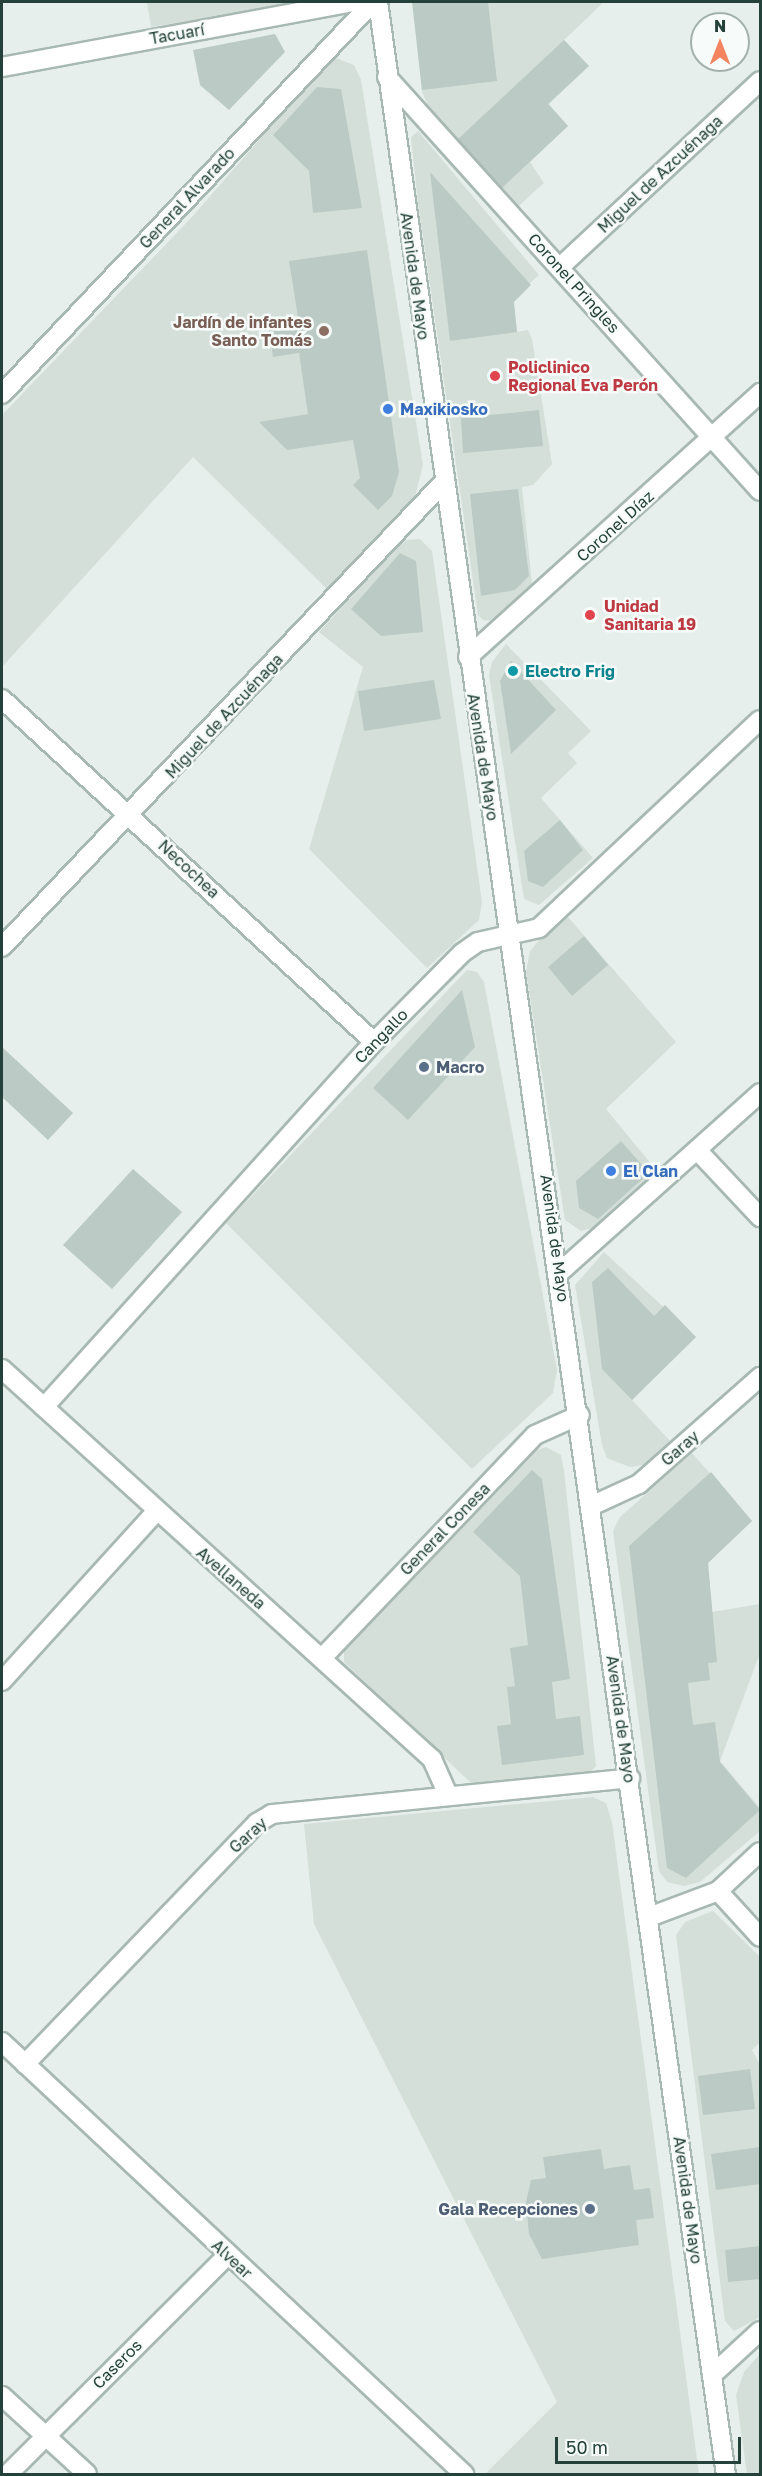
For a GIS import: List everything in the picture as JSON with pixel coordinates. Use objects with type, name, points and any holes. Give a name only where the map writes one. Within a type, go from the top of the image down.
[{"type":"street","name":"Tacuarí","points":[[2,67],[353,2]]},
{"type":"street","name":"General Alvarado","points":[[2,394],[373,2]]},
{"type":"street","name":"Avenida de Mayo","points":[[378,2],[443,483],[560,1272],[726,2475]]},
{"type":"street","name":"Coronel Pringles","points":[[387,77],[760,491]]},
{"type":"street","name":"Miguel de Azcuénaga","points":[[560,267],[760,81]]},
{"type":"street","name":"Coronel Díaz","points":[[468,657],[760,393]]},
{"type":"street","name":"Miguel de Azcuénaga","points":[[2,946],[130,815],[443,483]]},
{"type":"street","name":"Necochea","points":[[2,699],[374,1042]]},
{"type":"street","name":"Cangallo","points":[[44,1407],[374,1042],[462,953],[478,942],[539,928],[760,720]]},
{"type":"street","points":[[560,1272],[760,1094]]},
{"type":"street","points":[[698,1151],[760,1217]]},
{"type":"street","name":"Avellaneda","points":[[4,1375],[44,1407],[156,1512],[322,1658],[432,1759],[448,1795]]},
{"type":"street","name":"Garay","points":[[591,1506],[639,1484],[760,1377]]},
{"type":"street","name":"General Conesa","points":[[322,1658],[535,1435],[580,1415]]},
{"type":"street","points":[[2,1681],[156,1512]]},
{"type":"street","name":"Garay","points":[[25,2064],[257,1823],[286,1810],[630,1778]]},
{"type":"street","points":[[649,1917],[718,1892],[760,1852]]},
{"type":"street","points":[[718,1892],[760,1937]]},
{"type":"street","name":"Alvear","points":[[2,2042],[464,2475]]},
{"type":"street","name":"Caseros","points":[[8,2475],[44,2436],[228,2255]]},
{"type":"street","points":[[712,2375],[760,2331]]},
{"type":"street","points":[[2,2396],[87,2475]]},
{"type":"shaded area","points":[[147,2],[307,2],[151,27]]},
{"type":"shaded area","points":[[413,2],[604,2],[564,40],[589,66],[549,104],[568,126],[530,162],[544,183],[512,212],[431,112],[422,92]]},
{"type":"shaded area","points":[[336,58],[354,65],[361,80],[423,465],[414,501],[327,589],[193,457],[2,667],[2,415],[192,217],[327,62]]},
{"type":"shaded area","points":[[418,131],[539,275],[513,299],[517,332],[528,330],[532,339],[552,464],[533,485],[522,487],[533,593],[498,621],[483,620],[478,615],[418,203],[411,137]]},
{"type":"shaded area","points":[[420,539],[432,551],[482,902],[479,920],[427,968],[309,849],[363,667],[319,632],[396,548],[407,540]]},
{"type":"shaded area","points":[[506,644],[591,731],[568,753],[577,763],[541,798],[593,858],[539,905],[524,899],[489,675],[492,662]]},
{"type":"shaded area","points":[[568,917],[676,1042],[606,1109],[656,1170],[592,1228],[581,1231],[565,1220],[526,972],[530,951],[540,939]]},
{"type":"shaded area","points":[[467,970],[477,972],[484,982],[557,1370],[553,1393],[472,1469],[226,1223]]},
{"type":"shaded area","points":[[604,1252],[696,1337],[632,1400],[672,1443],[642,1465],[630,1467],[607,1458],[602,1445],[575,1285]]},
{"type":"shaded area","points":[[546,1447],[561,1455],[564,1471],[596,1766],[586,1777],[471,1783],[344,1662],[344,1644],[531,1452]]},
{"type":"shaded area","points":[[692,1453],[752,1521],[708,1563],[712,1612],[760,1604],[760,1653],[720,1761],[760,1808],[760,1831],[700,1882],[684,1886],[667,1882],[659,1871],[613,1531],[620,1517]]},
{"type":"shaded area","points":[[593,1797],[606,1803],[612,1822],[699,2474],[485,2474],[557,2402],[314,1924],[304,1824]]},
{"type":"shaded area","points":[[713,1911],[760,1957],[760,2042],[752,2050],[760,2065],[760,2317],[734,2331],[725,2321],[676,1935],[685,1922]]},
{"type":"shaded area","points":[[760,2354],[760,2474],[747,2474],[736,2395],[744,2372]]},
{"type":"building","points":[[412,2],[488,2],[497,81],[422,90]]},
{"type":"building","points":[[275,34],[285,52],[229,110],[200,85],[193,50]]},
{"type":"building","points":[[564,40],[589,66],[548,104],[568,126],[502,188],[458,139]]},
{"type":"building","points":[[317,87],[341,89],[362,208],[313,213],[309,171],[273,135]]},
{"type":"building","points":[[430,172],[531,285],[514,302],[517,332],[450,341]]},
{"type":"building","points":[[367,250],[399,472],[392,496],[378,510],[353,485],[360,478],[353,440],[287,450],[259,422],[308,414],[299,353],[273,357],[268,321],[298,317],[289,261]]},
{"type":"building","points":[[539,410],[543,446],[463,453],[461,418]]},
{"type":"building","points":[[518,489],[529,576],[515,590],[481,596],[470,494]]},
{"type":"building","points":[[400,553],[416,561],[423,632],[381,636],[351,609]]},
{"type":"building","points":[[511,661],[556,710],[511,754],[500,681]]},
{"type":"building","points":[[434,680],[441,719],[364,731],[358,691]]},
{"type":"building","points":[[560,820],[583,850],[543,887],[528,881],[524,851]]},
{"type":"building","points":[[584,936],[608,965],[572,996],[548,967]]},
{"type":"building","name":"Macro","points":[[462,990],[475,1047],[408,1120],[373,1088]]},
{"type":"building","points":[[2,1047],[73,1113],[48,1140],[2,1097]]},
{"type":"building","points":[[621,1141],[649,1173],[598,1219],[579,1208],[576,1181]]},
{"type":"building","points":[[133,1169],[182,1212],[112,1289],[63,1245]]},
{"type":"building","points":[[608,1268],[654,1316],[665,1305],[696,1337],[632,1400],[602,1369],[592,1282]]},
{"type":"building","points":[[532,1470],[542,1479],[570,1679],[552,1682],[556,1719],[580,1716],[584,1755],[502,1765],[497,1726],[511,1724],[507,1687],[515,1686],[510,1648],[528,1645],[520,1576],[473,1532]]},
{"type":"building","points":[[711,1472],[752,1521],[708,1563],[717,1662],[708,1663],[710,1680],[688,1683],[693,1725],[715,1722],[720,1762],[760,1810],[686,1878],[667,1868],[629,1546]]},
{"type":"building","points":[[750,2069],[755,2109],[703,2115],[698,2076]]},
{"type":"building","points":[[760,2147],[760,2184],[716,2190],[711,2154]]},
{"type":"building","name":"Gala Recepciones","points":[[601,2149],[604,2169],[630,2165],[634,2190],[650,2188],[654,2218],[636,2220],[639,2245],[542,2259],[529,2234],[526,2202],[531,2180],[546,2178],[543,2157]]},
{"type":"building","points":[[760,2246],[760,2279],[728,2282],[725,2250]]},
{"type":"place","name":"Jardín de infantes Santo Tomás","points":[[324,331]]},
{"type":"place","name":"Policlinico Regional Eva Perón","points":[[495,376]]},
{"type":"place","name":"Maxikiosko","points":[[388,409]]},
{"type":"place","name":"Unidad Sanitaria 19","points":[[590,615]]},
{"type":"place","name":"Electro Frig","points":[[513,671]]},
{"type":"place","name":"Macro","points":[[424,1067]]},
{"type":"place","name":"El Clan","points":[[611,1171]]},
{"type":"place","name":"Gala Recepciones","points":[[590,2209]]}]
